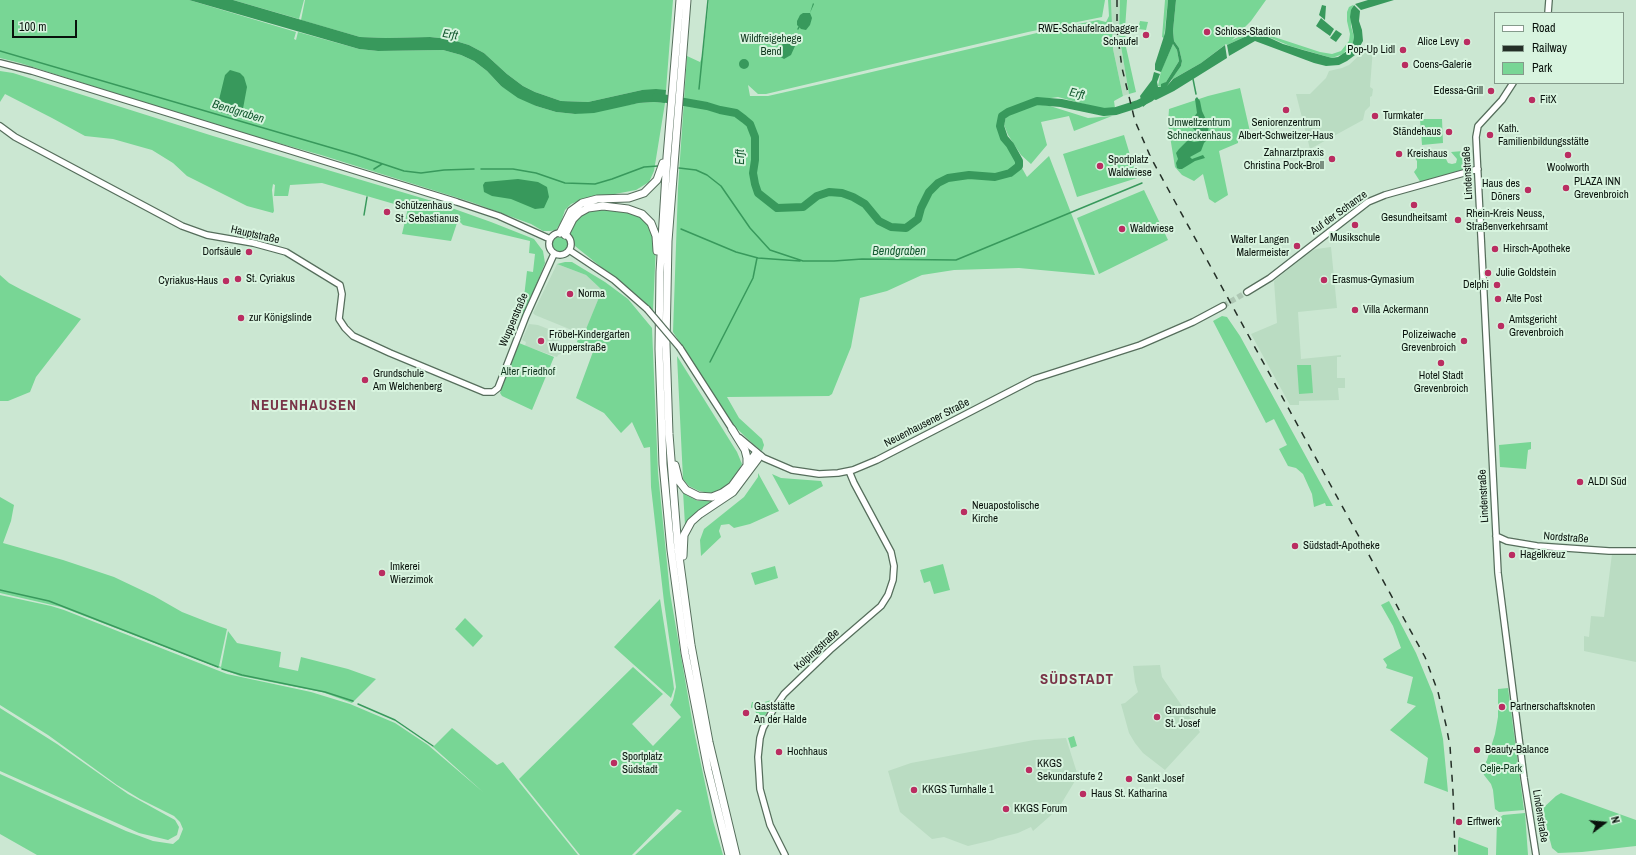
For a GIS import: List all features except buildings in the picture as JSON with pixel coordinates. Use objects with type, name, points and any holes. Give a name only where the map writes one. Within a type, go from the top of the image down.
[{"type":"highway","points":[[676,86],[680,0]]},
{"type":"highway","points":[[687,0],[674,108],[667,279],[666,344],[668,410],[674,507],[691,645],[704,717],[736,855]]},
{"type":"highway","points":[[563,234],[571,211],[582,203],[596,199],[633,197],[641,195],[655,183],[661,171],[665,144],[674,108]]},
{"type":"highway","points":[[668,132],[659,304],[663,464],[673,572],[685,653],[709,776],[729,855]]},
{"type":"highway","points":[[563,234],[576,216],[585,209],[594,206],[628,209],[646,217],[653,226],[657,238],[656,286],[659,304]]},
{"type":"highway","points":[[668,410],[672,428],[676,472],[680,482],[686,490],[700,496],[716,496],[730,488],[758,454]]},
{"type":"highway","points":[[732,429],[747,454],[745,468]]},
{"type":"highway","points":[[684,592],[685,576],[683,543],[687,528],[696,517],[733,492],[758,454]]},
{"type":"main road","points":[[1548,12],[1549,0]]},
{"type":"main road","points":[[0,63],[457,202],[499,216],[550,239]]},
{"type":"main road","name":"Lindenstraße","points":[[1512,84],[1502,100],[1479,125],[1476,134],[1496,536],[1501,601],[1536,854]]},
{"type":"main road","name":"Hauptstraße","points":[[0,126],[16,137],[182,226],[207,234],[250,242],[286,252],[340,285],[342,294],[339,319],[344,328],[353,336],[390,354],[481,391],[493,392]]},
{"type":"main road","name":"Auf der Schanze","points":[[1247,292],[1270,278],[1368,202],[1385,195],[1478,169]]},
{"type":"main road","points":[[563,234],[571,242],[569,250],[563,255],[554,254],[549,247],[550,239],[553,236],[563,234]]},
{"type":"main road","name":"Neuenhausener Straße","points":[[569,250],[614,280],[647,309],[680,348],[732,429],[743,442],[758,454],[779,465],[807,473],[828,474],[849,471],[877,460],[1034,379],[1140,345],[1193,322],[1223,306]]},
{"type":"main road","name":"Wupperstraße","points":[[493,392],[499,386],[526,316],[554,254]]},
{"type":"main road","name":"Kolpingstraße","points":[[785,855],[770,825],[761,792],[758,757],[760,738],[763,728],[773,710],[787,692],[825,655],[881,606],[890,592],[893,580],[894,566],[891,552],[849,471]]},
{"type":"main road","name":"Nordstraße","points":[[1496,536],[1506,541],[1534,546],[1609,551],[1636,551]]},
{"type":"shaded area","points":[[1111,0],[1120,0],[1119,34],[1129,94],[1123,96],[1113,49]]},
{"type":"shaded area","points":[[1368,47],[1373,48],[1370,87],[1373,89],[1372,96],[1370,97],[1370,106],[1365,111],[1363,120],[1310,149],[1296,94],[1310,94],[1326,78],[1329,71],[1349,65]]},
{"type":"shaded area","name":"Erasmus-Gymasium","points":[[1331,247],[1337,308],[1298,312],[1301,359],[1341,355],[1341,357],[1337,357],[1337,378],[1345,378],[1345,388],[1338,388],[1339,400],[1299,401],[1299,405],[1290,405],[1251,334],[1277,323],[1274,281],[1308,253],[1316,249]]},
{"type":"shaded area","points":[[557,264],[586,275],[602,290],[584,335],[533,313]]},
{"type":"shaded area","name":"Fröbel-Kindergarten Wupperstraße","points":[[529,324],[538,325],[561,334],[556,347],[566,351],[557,357],[525,346],[526,342],[522,340]]},
{"type":"shaded area","points":[[1636,553],[1636,662],[1584,651],[1584,636],[1589,637],[1591,616],[1604,617],[1612,554]]},
{"type":"shaded area","name":"Grundschule St. Josef","points":[[1160,665],[1162,677],[1200,732],[1165,770],[1143,753],[1135,743],[1129,733],[1121,704],[1125,703],[1138,692],[1133,666]]},
{"type":"shaded area","points":[[1066,738],[1078,776],[1058,809],[1033,831],[1031,827],[1018,833],[968,846],[944,837],[932,839],[900,812],[888,771],[911,763],[1034,740]]},
{"type":"green space","points":[[0,0],[189,0],[296,32],[294,39],[296,40],[298,32],[359,49],[378,51],[443,50],[461,55],[474,61],[487,71],[501,86],[536,106],[556,112],[575,114],[639,103],[665,103],[654,171],[649,182],[636,190],[578,201],[571,204],[565,210],[561,222],[556,230],[543,231],[531,224],[471,202],[321,155],[221,127],[0,58]]},
{"type":"green space","points":[[233,0],[304,0],[299,19]]},
{"type":"green space","points":[[305,0],[673,0],[666,90],[642,90],[588,102],[561,101],[523,86],[484,53],[469,45],[449,39],[430,37],[360,37],[301,20]]},
{"type":"green space","name":"Wildfreigehege Bend","points":[[709,0],[1105,0],[1102,17],[1028,32],[766,94],[758,94],[748,85],[750,96],[768,96],[1058,28],[1098,20],[1106,22],[1109,16],[1108,0],[1111,0],[1113,49],[1123,96],[1114,101],[1115,108],[1102,109],[1058,97],[1037,100],[1013,109],[1002,116],[999,121],[1003,139],[1009,145],[1027,177],[1049,156],[1095,275],[1019,268],[954,270],[922,275],[887,291],[860,298],[851,347],[832,394],[829,396],[727,397],[739,418],[762,439],[764,445],[762,451],[731,423],[673,332],[678,188],[687,56],[700,62],[703,54]]},
{"type":"green space","points":[[1120,0],[1127,0],[1125,29],[1126,47],[1136,92],[1129,94],[1119,34]]},
{"type":"green space","points":[[1165,0],[1168,0],[1164,38],[1162,37]]},
{"type":"green space","name":"Schloss-Stadion","points":[[1176,0],[1266,0],[1251,21],[1232,40],[1249,32],[1256,31],[1320,52],[1332,54],[1341,51],[1349,41],[1350,34],[1347,21],[1347,12],[1349,7],[1353,5],[1351,26],[1354,37],[1353,42],[1343,54],[1332,58],[1290,46],[1259,33],[1251,34],[1227,45],[1226,44],[1201,63],[1171,80],[1181,66],[1182,61],[1179,48],[1174,41],[1173,31]]},
{"type":"green space","points":[[1140,21],[1148,22],[1146,30],[1138,29]]},
{"type":"green space","points":[[1173,44],[1177,50],[1179,61],[1166,82],[1161,87],[1158,86],[1161,71]]},
{"type":"green space","points":[[0,71],[13,73],[213,136],[432,201],[534,239],[543,251],[545,263],[521,323],[527,271],[533,272],[535,254],[529,253],[530,241],[463,225],[458,220],[451,241],[402,234],[408,208],[322,183],[290,185],[288,196],[274,196],[275,185],[273,184],[273,213],[247,206],[187,176],[173,163],[152,150],[113,139],[85,136],[5,94],[0,102]]},
{"type":"green space","name":"Umweltzentrum Schneckenhaus","points":[[1240,88],[1251,136],[1219,151],[1228,195],[1215,203],[1209,199],[1203,174],[1194,181],[1182,175],[1175,167],[1168,124],[1169,109],[1208,96]]},
{"type":"green space","points":[[1036,104],[1050,106],[1088,118],[1112,116],[1074,131],[1069,116],[1041,122],[1047,145],[1031,164],[1021,155],[1008,135],[1004,125],[1006,117],[1013,110]]},
{"type":"green space","points":[[1420,119],[1442,119],[1443,143],[1422,145]]},
{"type":"green space","name":"Sportplatz Waldwiese","points":[[1124,135],[1137,178],[1077,197],[1063,154]]},
{"type":"green space","points":[[1463,151],[1463,161],[1472,161],[1472,166],[1447,176],[1421,183],[1414,172],[1417,168],[1417,161],[1412,154],[1449,152],[1446,159],[1448,163],[1452,164],[1456,163],[1457,159],[1451,152]]},
{"type":"green space","name":"Waldwiese","points":[[1144,190],[1168,240],[1099,274],[1077,218]]},
{"type":"green space","points":[[603,208],[628,211],[646,220],[656,244],[653,311],[575,246],[571,238],[570,231],[573,223],[583,213]]},
{"type":"green space","points":[[557,237],[563,237],[568,242],[566,251],[563,253],[557,253],[552,248],[552,242]]},
{"type":"green space","points":[[572,262],[605,282],[628,299],[652,328],[658,473],[670,593],[694,731],[713,821],[723,855],[635,855],[682,811],[677,809],[632,855],[580,855],[519,779],[633,667],[663,694],[632,724],[653,746],[681,717],[670,705],[673,700],[676,687],[664,602],[651,487],[650,447],[644,448],[632,422],[621,433],[604,413],[576,398],[594,349],[577,342],[580,333],[584,334],[602,290],[586,275],[557,264]]},
{"type":"green space","points":[[0,275],[9,283],[81,319],[36,377],[30,392],[8,401],[0,401]]},
{"type":"green space","points":[[1222,316],[1227,317],[1240,336],[1333,506],[1326,506],[1325,503],[1314,507],[1312,494],[1303,474],[1296,468],[1288,466],[1279,449],[1287,445],[1274,419],[1266,423],[1213,321]]},
{"type":"green space","name":"Alter Friedhof","points":[[519,343],[554,357],[532,410],[502,396],[500,393]]},
{"type":"green space","points":[[677,356],[737,452],[742,464],[734,478],[721,490],[710,493],[699,491],[689,486],[683,479]]},
{"type":"green space","points":[[1297,365],[1311,365],[1313,393],[1299,394]]},
{"type":"green space","points":[[1531,442],[1531,449],[1528,450],[1526,469],[1500,467],[1499,445]]},
{"type":"green space","points":[[758,473],[779,511],[750,524],[734,528],[729,524],[721,525],[719,531],[721,537],[701,556],[700,540],[704,529],[744,497],[758,477]]},
{"type":"green space","points":[[772,474],[781,478],[821,481],[823,486],[789,505]]},
{"type":"green space","points":[[683,491],[686,495],[698,501],[717,500],[695,514],[685,525]]},
{"type":"green space","points":[[0,497],[14,505],[11,521],[3,543],[63,560],[114,577],[154,596],[182,612],[227,629],[219,666],[221,667],[228,631],[237,643],[281,652],[279,667],[298,671],[301,657],[348,669],[376,679],[352,703],[322,692],[240,676],[61,607],[0,593]]},
{"type":"green space","points":[[943,564],[950,590],[934,594],[930,581],[924,583],[920,570]]},
{"type":"green space","points":[[775,566],[778,578],[755,585],[751,573]]},
{"type":"green space","points":[[0,595],[64,610],[227,674],[311,692],[350,704],[395,723],[428,745],[483,792],[433,747],[452,728],[497,765],[503,762],[578,855],[37,855],[0,834],[0,774],[126,831],[153,841],[173,844],[179,839],[183,829],[180,822],[174,816],[140,799],[117,785],[48,735],[0,705]]},
{"type":"green space","points":[[660,599],[674,689],[671,698],[614,647]]},
{"type":"green space","points":[[1389,601],[1416,653],[1433,694],[1443,739],[1448,792],[1424,783],[1428,758],[1390,730],[1416,706],[1407,703],[1413,677],[1386,668],[1387,665],[1383,659],[1401,648],[1393,626],[1381,605]]},
{"type":"green space","points":[[465,618],[483,636],[473,647],[455,629]]},
{"type":"green space","name":"Celje-Park","points":[[1508,688],[1524,810],[1499,812],[1495,809],[1491,784],[1484,775],[1482,769],[1487,760],[1495,734],[1498,717],[1498,689]]},
{"type":"green space","points":[[771,700],[772,703],[762,721],[755,723],[754,717],[757,716],[754,707],[751,708],[752,702],[755,705]]},
{"type":"green space","points":[[0,708],[57,744],[128,794],[175,820],[179,827],[177,835],[168,840],[139,833],[0,771]]},
{"type":"green space","points":[[1074,736],[1077,746],[1071,748],[1068,738]]},
{"type":"green space","points":[[1561,793],[1636,820],[1636,846],[1558,853],[1552,848],[1542,809]]},
{"type":"green space","points":[[1525,813],[1528,855],[1496,855],[1497,820],[1503,815]]},
{"type":"green space","points":[[1459,837],[1488,848],[1488,855],[1458,855]]},
{"type":"water","points":[[189,0],[233,0],[360,37],[430,37],[449,39],[469,45],[484,53],[523,86],[561,101],[588,102],[642,90],[656,89],[666,90],[665,103],[639,103],[594,113],[575,114],[556,112],[536,106],[518,98],[501,86],[487,71],[474,61],[461,55],[443,50],[378,51],[359,49]]},
{"type":"water","points":[[1168,0],[1176,0],[1173,31],[1174,41],[1179,48],[1182,61],[1181,66],[1167,86],[1173,79],[1201,63],[1225,45],[1227,58],[1174,91],[1156,100],[1152,99],[1143,107],[1140,96],[1152,80],[1154,72],[1160,74],[1157,82],[1158,87],[1161,87],[1161,84],[1166,82],[1179,61],[1177,50],[1173,44],[1161,72],[1155,70],[1155,64],[1165,33]]},
{"type":"water","points":[[1368,0],[1394,0],[1361,10],[1355,4]]},
{"type":"water","points":[[1322,5],[1326,6],[1325,20],[1319,15]]},
{"type":"water","points":[[1354,5],[1360,11],[1359,21],[1363,41],[1355,55],[1339,65],[1326,66],[1314,63],[1255,41],[1229,56],[1227,45],[1251,34],[1259,33],[1283,44],[1332,58],[1338,57],[1347,51],[1353,42],[1354,37],[1350,17],[1351,10]]},
{"type":"water","points":[[803,13],[810,13],[812,18],[810,25],[806,30],[801,29],[797,25],[800,15]]},
{"type":"water","points":[[1321,18],[1334,29],[1330,36],[1316,26]]},
{"type":"water","points":[[1336,30],[1342,34],[1336,42],[1330,38]]},
{"type":"water","points":[[785,39],[795,42],[795,46],[791,55],[784,59],[777,55],[778,47],[783,44]]},
{"type":"water","points":[[742,59],[746,59],[748,60],[748,68],[742,69],[739,66],[739,62]]},
{"type":"water","points":[[230,70],[240,73],[244,77],[247,87],[242,114],[237,117],[220,112],[217,108],[225,75]]},
{"type":"water","points":[[1197,97],[1200,101],[1202,111],[1209,126],[1206,141],[1201,151],[1190,157],[1192,159],[1203,155],[1205,158],[1179,169],[1177,168],[1176,163],[1178,159],[1176,153],[1179,149],[1188,140],[1194,142],[1200,141],[1199,135],[1191,126],[1197,113],[1195,99]]},
{"type":"water","points":[[518,179],[538,182],[547,187],[549,197],[544,208],[535,209],[511,199],[492,196],[484,192],[483,185],[485,182]]},
{"type":"waterway","points":[[699,89],[708,0]]},
{"type":"waterway","name":"Bendgraben","points":[[0,51],[356,155],[404,171],[421,173],[444,170],[474,169]]},
{"type":"waterway","name":"Bendgraben","points":[[1193,79],[1196,94]]},
{"type":"waterway","name":"Erft","points":[[656,97],[736,113],[750,124],[755,137],[755,160],[753,173],[755,184],[758,193],[777,208],[803,207],[817,196],[829,192],[842,193],[865,204],[879,221],[891,227],[906,228],[918,219],[921,208],[929,192],[938,183],[948,178],[969,175],[995,177],[1010,173],[1019,166],[1019,161],[1010,145],[1004,138],[1000,126],[1002,116],[1008,112],[1037,101],[1061,103],[1104,112],[1116,111],[1138,104],[1150,98]]},
{"type":"waterway","name":"Bendgraben","points":[[374,169],[382,164]]},
{"type":"waterway","name":"Bendgraben","points":[[481,169],[513,169],[536,173],[565,183],[595,184],[644,167],[658,166]]},
{"type":"waterway","name":"Bendgraben","points":[[679,168],[696,170],[707,175],[721,186],[750,228],[770,250],[803,261],[862,259],[956,260],[1142,183]]},
{"type":"waterway","points":[[364,215],[367,197]]},
{"type":"waterway","points":[[681,229],[736,252],[758,258],[800,261]]},
{"type":"waterway","points":[[710,362],[753,278],[757,258]]},
{"type":"waterway","points":[[0,590],[49,601],[218,667]]},
{"type":"waterway","points":[[222,669],[242,675],[325,692],[353,701]]},
{"type":"waterway","points":[[358,704],[395,720],[433,746]]},
{"type":"tunnel","points":[[1223,306],[1247,292]]},
{"type":"railway","points":[[1117,0],[1117,30],[1122,68],[1135,121],[1151,158],[1425,657],[1438,692],[1450,746],[1455,855]]},
{"type":"place","name":"Schloss-Stadion","points":[[1207,32]]},
{"type":"place","name":"RWE-Schaufelradbagger Schaufel","points":[[1146,35]]},
{"type":"place","name":"Alice Levy","points":[[1467,42]]},
{"type":"place","name":"Pop-Up Lidl","points":[[1403,50]]},
{"type":"place","name":"Coens-Galerie","points":[[1405,65]]},
{"type":"place","name":"Edessa-Grill","points":[[1491,91]]},
{"type":"place","name":"FitX","points":[[1532,100]]},
{"type":"place","name":"Seniorenzentrum Albert-Schweitzer-Haus","points":[[1286,110]]},
{"type":"place","name":"Turmkater","points":[[1375,116]]},
{"type":"place","name":"Ständehaus","points":[[1449,132]]},
{"type":"place","name":"Kath. Familienbildungsstätte","points":[[1490,135]]},
{"type":"place","name":"Kreishaus","points":[[1399,154]]},
{"type":"place","name":"Woolworth","points":[[1568,155]]},
{"type":"place","name":"Zahnarztpraxis Christina Pock-Broll","points":[[1332,159]]},
{"type":"place","name":"Sportplatz Waldwiese","points":[[1100,166]]},
{"type":"place","name":"PLAZA INN Grevenbroich","points":[[1566,188]]},
{"type":"place","name":"Haus des Döners","points":[[1528,190]]},
{"type":"place","name":"Gesundheitsamt","points":[[1414,205]]},
{"type":"place","name":"Schützenhaus St. Sebastianus","points":[[387,212]]},
{"type":"place","name":"Rhein-Kreis Neuss, Straßenverkehrsamt","points":[[1458,220]]},
{"type":"place","name":"Musikschule","points":[[1355,225]]},
{"type":"place","name":"Waldwiese","points":[[1122,229]]},
{"type":"place","name":"Walter Langen Malermeister","points":[[1297,246]]},
{"type":"place","name":"Hirsch-Apotheke","points":[[1495,249]]},
{"type":"place","name":"Dorfsäule","points":[[249,252]]},
{"type":"place","name":"Julie Goldstein","points":[[1488,273]]},
{"type":"place","name":"St. Cyriakus","points":[[238,279]]},
{"type":"place","name":"Erasmus-Gymasium","points":[[1324,280]]},
{"type":"place","name":"Cyriakus-Haus","points":[[226,281]]},
{"type":"place","name":"Delphi","points":[[1497,285]]},
{"type":"place","name":"Norma","points":[[570,294]]},
{"type":"place","name":"Alte Post","points":[[1498,299]]},
{"type":"place","name":"Villa Ackermann","points":[[1355,310]]},
{"type":"place","name":"zur Königslinde","points":[[241,318]]},
{"type":"place","name":"Amtsgericht Grevenbroich","points":[[1501,326]]},
{"type":"place","name":"Fröbel-Kindergarten Wupperstraße","points":[[541,341]]},
{"type":"place","name":"Polizeiwache Grevenbroich","points":[[1464,341]]},
{"type":"place","name":"Hotel Stadt Grevenbroich","points":[[1441,363]]},
{"type":"place","name":"Grundschule Am Welchenberg","points":[[365,380]]},
{"type":"place","name":"ALDI Süd","points":[[1580,482]]},
{"type":"place","name":"Neuapostolische Kirche","points":[[964,512]]},
{"type":"place","name":"Südstadt-Apotheke","points":[[1295,546]]},
{"type":"place","name":"Hagelkreuz","points":[[1512,555]]},
{"type":"place","name":"Imkerei Wierzimok","points":[[382,573]]},
{"type":"place","name":"Partnerschaftsknoten","points":[[1502,707]]},
{"type":"place","name":"Gaststätte An der Halde","points":[[746,713]]},
{"type":"place","name":"Grundschule St. Josef","points":[[1157,717]]},
{"type":"place","name":"Beauty-Balance","points":[[1477,750]]},
{"type":"place","name":"Hochhaus","points":[[779,752]]},
{"type":"place","name":"Sportplatz Südstadt","points":[[614,763]]},
{"type":"place","name":"KKGS Sekundarstufe 2","points":[[1029,770]]},
{"type":"place","name":"Sankt Josef","points":[[1129,779]]},
{"type":"place","name":"KKGS Turnhalle 1","points":[[914,790]]},
{"type":"place","name":"Haus St. Katharina","points":[[1083,794]]},
{"type":"place","name":"KKGS Forum","points":[[1006,809]]},
{"type":"place","name":"Erftwerk","points":[[1459,822]]},
{"type":"district","name":"NEUENHAUSEN","points":[[304,406]]},
{"type":"district","name":"SÜDSTADT","points":[[1077,680]]}]
